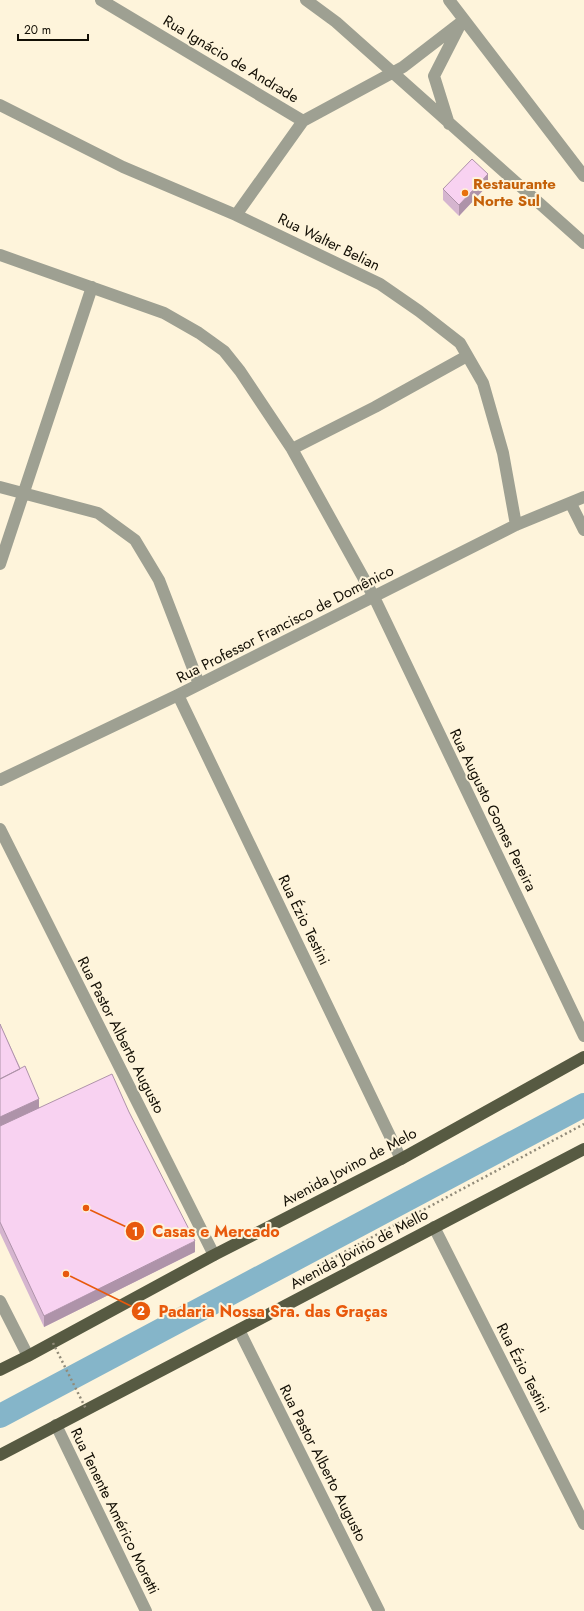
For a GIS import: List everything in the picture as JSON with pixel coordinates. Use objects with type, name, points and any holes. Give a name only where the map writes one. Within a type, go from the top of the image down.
[{"type":"main road","name":"Avenida Jovino de Melo","points":[[0,1370],[214,1256],[402,1159],[584,1057]]},
{"type":"main road","name":"Avenida Jovino de Mello","points":[[0,1455],[584,1148]]},
{"type":"street","name":"Rua Ignácio de Andrade","points":[[101,0],[303,121]]},
{"type":"street","points":[[306,0],[336,22],[565,224],[584,243]]},
{"type":"street","points":[[449,0],[463,21],[584,176]]},
{"type":"street","points":[[236,215],[303,121],[392,72],[404,67],[463,21]]},
{"type":"street","points":[[450,124],[434,76],[463,21]]},
{"type":"street","name":"Rua Walter Belian","points":[[0,105],[123,167],[236,215],[380,284],[419,311],[460,343],[483,383],[501,446],[516,525]]},
{"type":"street","name":"Rua Augusto Gomes Pereira","points":[[0,255],[164,313],[199,333],[224,351],[240,371],[292,448],[374,597],[584,1036]]},
{"type":"street","points":[[0,564],[92,287]]},
{"type":"street","points":[[292,448],[375,406],[468,356]]},
{"type":"street","points":[[0,487],[98,513],[135,540],[159,580],[199,684]]},
{"type":"street","name":"Rua Professor Francisco de Domênico","points":[[0,780],[178,695],[516,525],[571,504],[584,497]]},
{"type":"street","points":[[571,504],[584,530]]},
{"type":"street","name":"Rua Ézio Testini","points":[[178,695],[402,1159]]},
{"type":"street","name":"Rua Pastor Alberto Augusto","points":[[0,829],[214,1256]]},
{"type":"street","name":"Rua Ézio Testini","points":[[434,1227],[584,1524]]},
{"type":"street","points":[[0,1301],[28,1356]]},
{"type":"street","name":"Rua Pastor Alberto Augusto","points":[[239,1330],[379,1611]]},
{"type":"street","name":"Rua Tenente Américo Moretti","points":[[56,1425],[146,1611]]},
{"type":"path","points":[[53,1343],[86,1410]]},
{"type":"building","points":[[472,159],[488,174],[459,205],[443,189]]},
{"type":"building","points":[[0,1024],[20,1069],[0,1079]]},
{"type":"building","points":[[25,1066],[39,1099],[0,1117],[0,1079]]},
{"type":"building","points":[[112,1074],[129,1112],[195,1241],[44,1316],[0,1222],[0,1126]]},
{"type":"waterway","points":[[0,1416],[584,1105]]},
{"type":"place","name":"Restaurante Norte Sul","points":[[465,193]]},
{"type":"place","name":"Casas e Mercado","points":[[86,1208]]},
{"type":"place","name":"Padaria Nossa Sra. das Graças","points":[[66,1274]]}]
